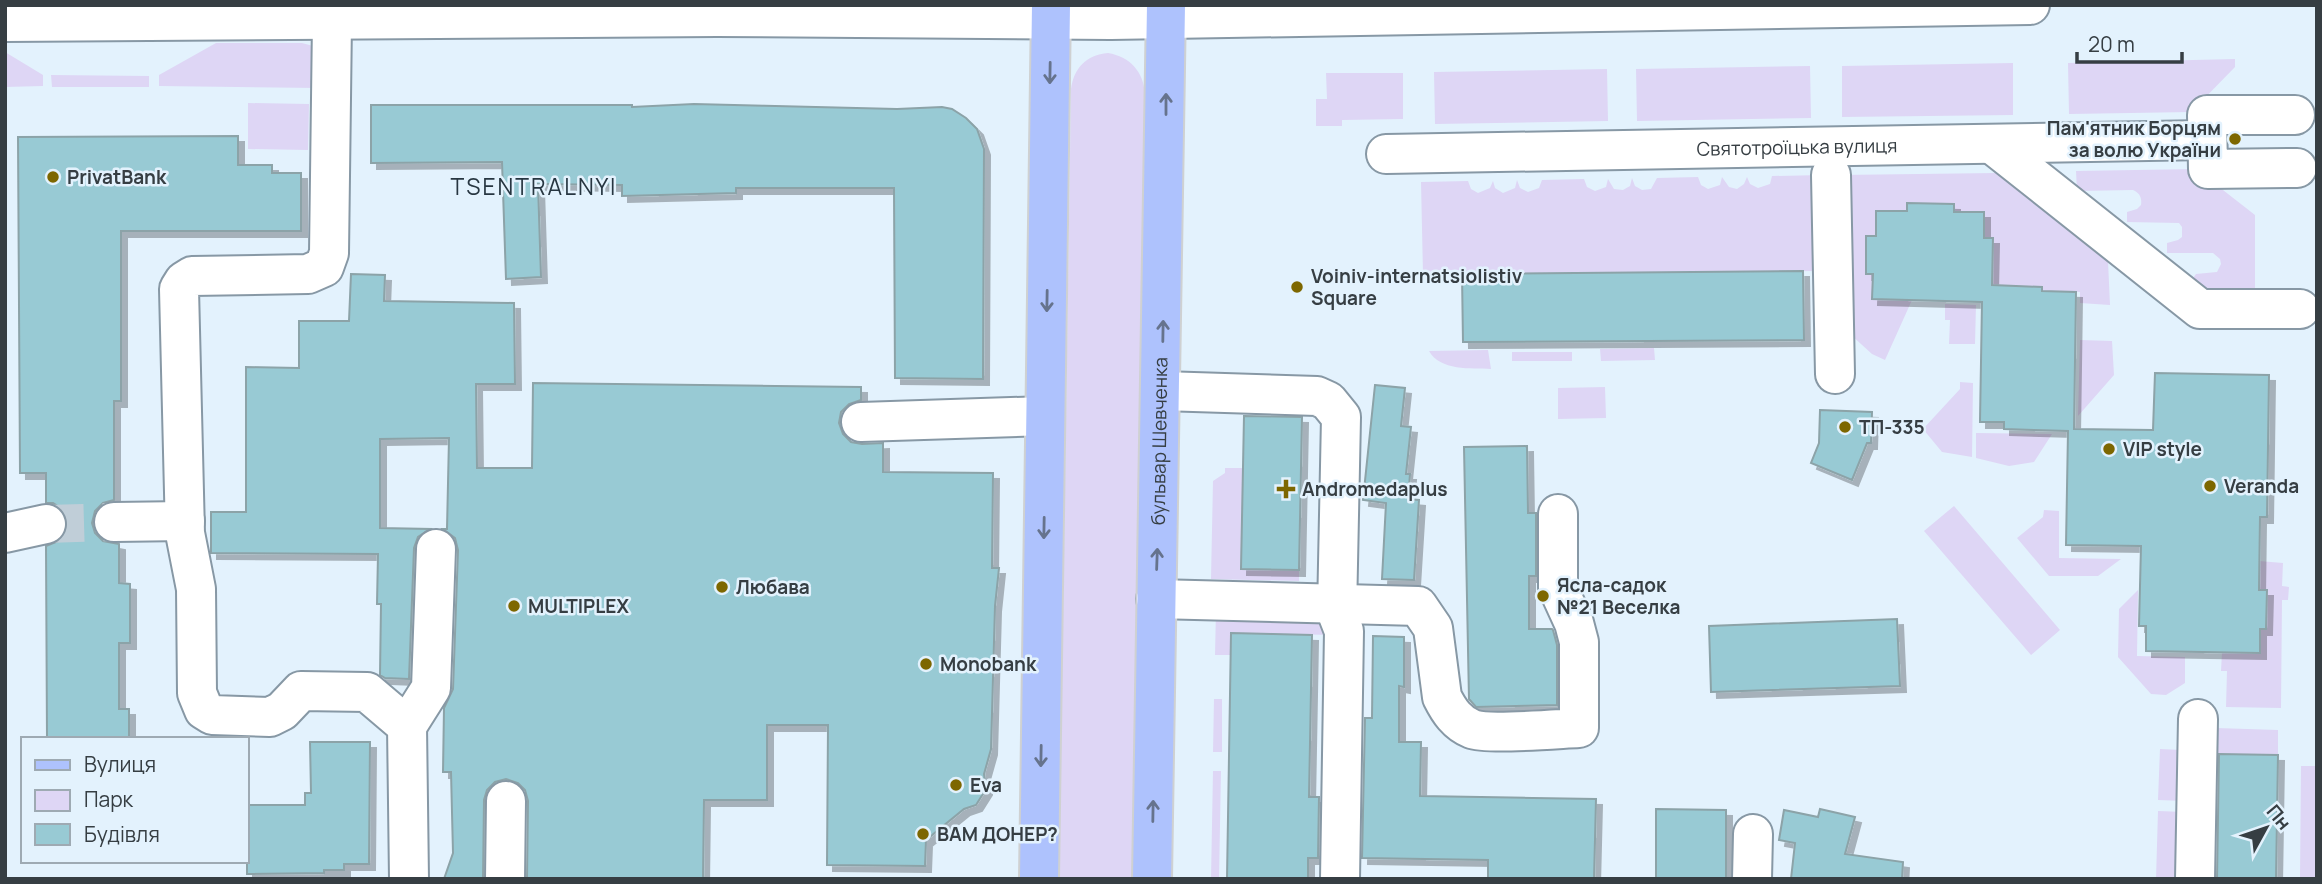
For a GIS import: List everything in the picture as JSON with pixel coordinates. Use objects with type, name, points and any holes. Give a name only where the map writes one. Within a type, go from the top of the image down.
[{"type":"main road","name":"бульвар Шевченка","points":[[1152,879],[1166,11]]},
{"type":"main road","points":[[1039,879],[1051,13]]},
{"type":"street","points":[[5,22],[169,14],[332,21],[717,11],[1051,13],[2030,5]]},
{"type":"street","points":[[332,21],[329,253],[324,267],[308,274],[192,276],[184,281],[179,289],[185,533],[196,589],[197,693],[204,710],[221,717],[270,717],[282,711],[301,691],[367,692],[407,726]]},
{"type":"street","points":[[2295,115],[2207,115],[2208,169],[2297,168]]},
{"type":"street","name":"Святотроїцька вулиця","points":[[1386,154],[2207,140]]},
{"type":"street","points":[[1992,144],[2200,309],[2300,309]]},
{"type":"street","points":[[1831,175],[1835,374]]},
{"type":"street","points":[[1161,391],[1306,395],[1328,401],[1336,408],[1342,426],[1337,617],[1344,631],[1340,879]]},
{"type":"street","points":[[861,422],[1045,416]]},
{"type":"street","points":[[1156,598],[1418,606],[1433,628],[1442,697],[1454,716],[1469,728],[1478,731],[1579,729],[1579,642],[1578,633],[1558,588],[1558,514]]},
{"type":"street","points":[[114,523],[185,521]]},
{"type":"street","points":[[5,533],[46,524]]},
{"type":"street","points":[[409,879],[407,726],[431,688],[436,549]]},
{"type":"street","points":[[2195,879],[2198,719]]},
{"type":"street","points":[[505,879],[506,801]]},
{"type":"street","points":[[1752,879],[1753,834]]},
{"type":"green space","points":[[216,43],[302,43],[313,46],[318,88],[159,86],[159,75]]},
{"type":"green space","points":[[5,52],[43,75],[43,86],[5,87]]},
{"type":"green space","points":[[1108,53],[1123,58],[1134,66],[1145,93],[1132,879],[1059,879],[1071,89],[1082,64],[1100,54]]},
{"type":"green space","points":[[2235,59],[2235,67],[2191,112],[2069,114],[2068,63]]},
{"type":"green space","points":[[2013,63],[2013,115],[1842,117],[1842,66]]},
{"type":"green space","points":[[1810,66],[1811,118],[1637,121],[1636,69]]},
{"type":"green space","points":[[1607,69],[1608,121],[1435,124],[1434,72]]},
{"type":"green space","points":[[1326,73],[1403,73],[1403,119],[1342,120],[1342,126],[1316,126],[1316,99],[1327,99]]},
{"type":"green space","points":[[51,75],[149,76],[149,87],[52,87]]},
{"type":"green space","points":[[248,103],[309,104],[308,150],[248,149]]},
{"type":"green space","points":[[2196,169],[2255,215],[2255,292],[2206,293],[2191,281],[2196,274],[2217,272],[2220,259],[2213,253],[2167,253],[2167,243],[2182,237],[2179,223],[2127,222],[2127,212],[2141,205],[2140,196],[2135,191],[2077,191],[2076,171]]},
{"type":"green space","points":[[1996,173],[2108,261],[2110,305],[2080,303],[2080,292],[2042,291],[2041,287],[2024,286],[1982,302],[1993,238],[1984,238],[1984,212],[1954,212],[1953,204],[1907,203],[1907,211],[1876,211],[1876,236],[1866,237],[1866,273],[1873,274],[1872,299],[1912,300],[1885,360],[1872,354],[1850,334],[1840,175]]},
{"type":"green space","points":[[1822,175],[1823,271],[1423,274],[1421,182],[1468,181],[1471,189],[1478,193],[1490,188],[1493,181],[1495,188],[1503,193],[1515,188],[1517,180],[1520,188],[1528,192],[1539,188],[1542,180],[1584,179],[1587,187],[1595,191],[1606,187],[1608,179],[1614,189],[1623,190],[1630,186],[1632,178],[1635,186],[1642,190],[1651,189],[1657,178],[1698,177],[1701,185],[1708,189],[1720,185],[1722,177],[1729,187],[1737,189],[1744,184],[1747,177],[1750,184],[1758,188],[1770,184],[1772,176]]},
{"type":"green space","points":[[1945,304],[1976,305],[1975,344],[1949,344],[1950,320],[1945,320]]},
{"type":"green space","points":[[2080,340],[2112,341],[2114,375],[2078,416]]},
{"type":"green space","points":[[1654,348],[1655,360],[1601,361],[1600,349]]},
{"type":"green space","points":[[1488,350],[1491,369],[1448,365],[1429,351]]},
{"type":"green space","points":[[1512,352],[1572,352],[1572,361],[1512,361]]},
{"type":"green space","points":[[1960,382],[1973,383],[1972,457],[1942,452],[1923,429],[1960,389]]},
{"type":"green space","points":[[1605,387],[1606,418],[1558,419],[1558,388]]},
{"type":"green space","points":[[1976,433],[2052,434],[2034,462],[2009,466],[1976,458]]},
{"type":"green space","points":[[1225,468],[1243,468],[1241,569],[1299,570],[1299,581],[1211,579],[1213,481],[1225,473]]},
{"type":"green space","points":[[1954,506],[2060,630],[2031,655],[1924,531]]},
{"type":"green space","points":[[2044,510],[2059,511],[2059,558],[2121,559],[2098,576],[2049,576],[2017,538],[2043,517]]},
{"type":"green space","points":[[2259,561],[2283,563],[2282,586],[2289,587],[2288,600],[2282,600],[2281,708],[2226,707],[2227,671],[2221,671],[2222,652],[2260,653],[2260,629],[2266,628],[2267,591],[2259,590]]},
{"type":"green space","points":[[2138,590],[2137,656],[2185,657],[2185,683],[2166,695],[2151,694],[2118,657],[2119,609]]},
{"type":"green space","points":[[1216,610],[1313,612],[1334,635],[1232,633],[1231,655],[1215,655]]},
{"type":"green space","points":[[1214,699],[1222,699],[1222,752],[1213,752]]},
{"type":"green space","points":[[2216,728],[2278,730],[2278,755],[2216,754]]},
{"type":"green space","points":[[2160,749],[2181,750],[2185,801],[2158,800]]},
{"type":"green space","points":[[2301,766],[2317,766],[2317,879],[2300,879]]},
{"type":"green space","points":[[1213,771],[1221,771],[1219,879],[1211,879]]},
{"type":"green space","points":[[2158,811],[2184,812],[2182,879],[2156,879]]},
{"type":"building","points":[[694,104],[897,109],[942,107],[952,109],[966,118],[977,129],[984,149],[983,379],[895,378],[894,188],[736,188],[736,193],[622,196],[622,185],[538,184],[541,277],[506,279],[502,162],[371,163],[371,105],[632,107]]},
{"type":"building","points":[[238,136],[238,165],[272,165],[272,173],[301,173],[301,231],[121,231],[121,401],[114,401],[114,500],[103,503],[95,511],[92,523],[95,533],[103,541],[119,544],[119,583],[130,584],[130,643],[119,643],[119,709],[129,709],[129,737],[47,737],[46,546],[61,540],[67,530],[67,520],[62,509],[53,503],[46,503],[46,473],[20,473],[18,137]]},
{"type":"building","points":[[1907,203],[1954,204],[1954,212],[1984,212],[1984,238],[1993,238],[1992,285],[2042,287],[2042,291],[2076,292],[2074,429],[2153,430],[2155,373],[2269,375],[2267,517],[2260,517],[2259,590],[2267,590],[2266,629],[2260,629],[2260,653],[2146,651],[2146,626],[2139,626],[2141,546],[2066,545],[2068,431],[2004,429],[2004,422],[1980,422],[1982,302],[1872,299],[1873,274],[1866,274],[1866,236],[1876,236],[1876,211],[1907,211]]},
{"type":"building","points":[[1803,271],[1804,340],[1463,342],[1462,274]]},
{"type":"building","name":"Любава","points":[[351,274],[385,275],[384,301],[514,303],[515,384],[476,384],[477,468],[532,468],[533,383],[861,387],[861,400],[849,404],[841,412],[839,423],[843,434],[851,442],[883,443],[883,472],[993,473],[992,568],[999,568],[995,606],[991,749],[984,774],[986,789],[976,805],[964,809],[926,840],[925,866],[827,865],[828,725],[767,725],[767,800],[704,800],[703,879],[527,879],[528,801],[525,790],[518,783],[506,779],[495,782],[487,790],[484,800],[483,879],[444,879],[453,853],[451,772],[443,772],[444,708],[453,689],[458,550],[455,538],[443,529],[447,529],[449,438],[380,439],[380,528],[430,529],[418,537],[414,548],[409,679],[385,678],[380,675],[381,604],[377,604],[378,554],[211,553],[211,512],[246,512],[246,367],[299,368],[299,321],[349,321]]},
{"type":"building","points":[[1375,385],[1405,388],[1401,426],[1411,427],[1406,474],[1410,474],[1408,499],[1419,500],[1414,580],[1382,579],[1386,503],[1363,500]]},
{"type":"building","points":[[1820,410],[1872,412],[1871,443],[1867,443],[1852,480],[1811,463],[1819,443]]},
{"type":"building","points":[[1244,416],[1302,417],[1299,570],[1241,569]]},
{"type":"building","points":[[1527,446],[1528,513],[1536,513],[1536,576],[1529,576],[1529,629],[1553,630],[1557,645],[1557,705],[1476,707],[1469,699],[1464,447]]},
{"type":"building","points":[[1897,619],[1900,686],[1711,692],[1709,626]]},
{"type":"building","points":[[1231,633],[1312,635],[1309,797],[1319,797],[1318,858],[1308,858],[1308,879],[1227,879]]},
{"type":"building","points":[[1373,636],[1404,637],[1404,687],[1399,686],[1399,742],[1421,742],[1420,796],[1596,799],[1594,879],[1488,879],[1488,860],[1362,858],[1365,718],[1372,718]]},
{"type":"building","points":[[310,742],[370,742],[369,864],[344,864],[344,870],[324,870],[324,873],[247,874],[248,805],[305,805],[305,793],[311,793]]},
{"type":"building","points":[[2219,754],[2278,755],[2276,879],[2217,879]]},
{"type":"building","points":[[1656,809],[1726,810],[1726,879],[1656,879]]},
{"type":"building","points":[[1820,809],[1855,817],[1845,854],[1903,862],[1902,879],[1791,879],[1795,843],[1779,840],[1784,810],[1818,817]]},
{"type":"tunnel","points":[[46,524],[114,522]]},
{"type":"place","name":"Пам'ятник Борцям за волю України","points":[[2235,139]]},
{"type":"place","name":"PrivatBank","points":[[53,177]]},
{"type":"place","name":"Voiniv-internatsiolistiv Square","points":[[1297,287]]},
{"type":"place","name":"ТП-335","points":[[1845,427]]},
{"type":"place","name":"VIP style","points":[[2109,449]]},
{"type":"place","name":"Veranda","points":[[2210,486]]},
{"type":"place","name":"Andromedaplus","points":[[1286,489]]},
{"type":"place","name":"Любава","points":[[722,587]]},
{"type":"place","name":"Ясла-садок №21 Веселка","points":[[1543,596]]},
{"type":"place","name":"MULTIPLEX","points":[[514,606]]},
{"type":"place","name":"Monobank","points":[[926,664]]},
{"type":"place","name":"Eva","points":[[956,785]]},
{"type":"place","name":"ВАМ ДОНЕР?","points":[[923,834]]},
{"type":"district","name":"TSENTRALNYI","points":[[534,187]]}]
